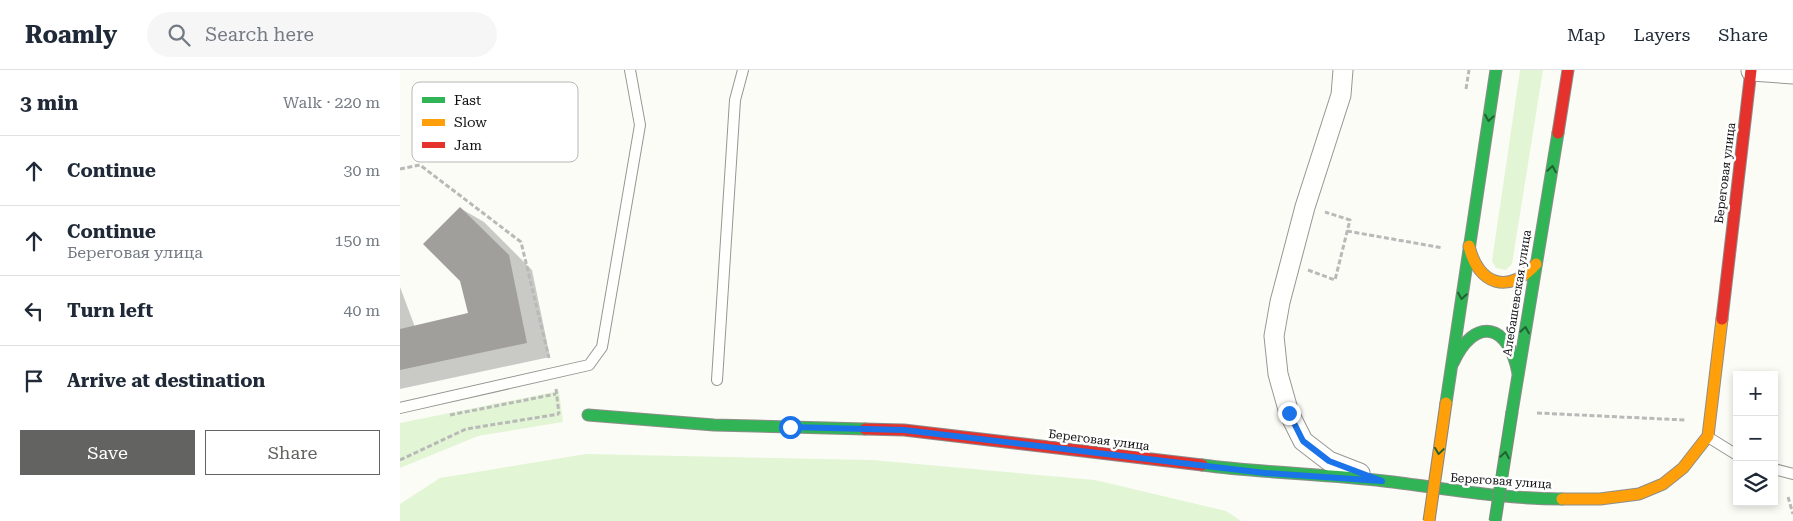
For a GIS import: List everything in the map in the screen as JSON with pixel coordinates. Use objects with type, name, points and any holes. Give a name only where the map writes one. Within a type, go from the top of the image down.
[{"type":"street","points":[[1343,70],[1341,94],[1305,207],[1280,302],[1274,336],[1278,374],[1289,413],[1303,441],[1329,461],[1382,481]]},
{"type":"street","points":[[1429,521],[1496,70]]},
{"type":"street","name":"Алебашевская улица","points":[[1495,521],[1568,70]]},
{"type":"street","points":[[1751,71],[1793,74]]},
{"type":"street","name":"Береговая улица","points":[[588,415],[714,425],[904,430],[1265,473],[1382,481],[1487,495],[1551,499],[1600,499],[1639,494],[1663,484],[1683,468],[1708,436],[1751,71]]},
{"type":"street","points":[[1469,246],[1470,260],[1477,272],[1488,280],[1506,283],[1520,280],[1536,264]]},
{"type":"street","points":[[1451,368],[1464,341],[1482,332],[1501,336],[1508,343],[1514,356],[1518,373]]},
{"type":"lane","points":[[400,408],[553,375],[589,365],[602,348],[640,126],[630,70]]},
{"type":"lane","points":[[717,380],[735,100],[744,70]]},
{"type":"lane","points":[[1708,436],[1733,452]]},
{"type":"lane","points":[[1778,470],[1793,474]]},
{"type":"path","points":[[400,168],[420,165],[521,242],[553,375],[559,414]]},
{"type":"path","points":[[1290,264],[1335,280],[1350,220],[1305,207]]},
{"type":"path","points":[[1348,231],[1443,248]]},
{"type":"path","points":[[449,416],[557,394]]},
{"type":"path","points":[[1535,413],[1689,420]]},
{"type":"path","points":[[400,460],[466,429],[559,414],[588,415]]},
{"type":"path","points":[[1788,497],[1793,514]]},
{"type":"green space","points":[[1520,70],[1543,70],[1512,264],[1506,270],[1496,268],[1492,261]]},
{"type":"green space","points":[[559,391],[563,422],[478,436],[400,468],[400,423]]},
{"type":"green space","points":[[586,454],[872,460],[1095,480],[1226,511],[1241,521],[400,521],[400,504],[440,478]]},
{"type":"building","points":[[460,207],[509,255],[527,343],[400,370],[400,329],[468,313],[460,281],[423,244]]},
{"type":"traffic: fast","points":[[1446,403],[1496,70]]},
{"type":"traffic: fast","points":[[1512,412],[1558,133]]},
{"type":"traffic: fast","points":[[1453,363],[1471,337],[1481,332],[1490,332],[1499,336],[1507,344],[1514,357],[1518,373]]},
{"type":"traffic: fast","points":[[1495,521],[1512,412]]},
{"type":"traffic: fast","points":[[588,415],[714,425],[865,429]]},
{"type":"traffic: fast","points":[[1202,465],[1384,481],[1496,495],[1562,499]]},
{"type":"traffic: slow","points":[[1469,246],[1479,270],[1487,277],[1496,281],[1515,280],[1526,274],[1536,264]]},
{"type":"traffic: slow","points":[[1562,499],[1600,499],[1639,494],[1663,484],[1683,468],[1708,436],[1722,319]]},
{"type":"traffic: slow","points":[[1429,521],[1446,403]]},
{"type":"traffic: jam","points":[[1558,133],[1568,70]]},
{"type":"traffic: jam","points":[[1722,319],[1751,70]]},
{"type":"traffic: jam","points":[[865,429],[904,430],[1202,465]]},
{"type":"route","points":[[790,427],[904,430],[1265,473],[1382,481],[1329,461],[1303,441],[1289,413]]}]
